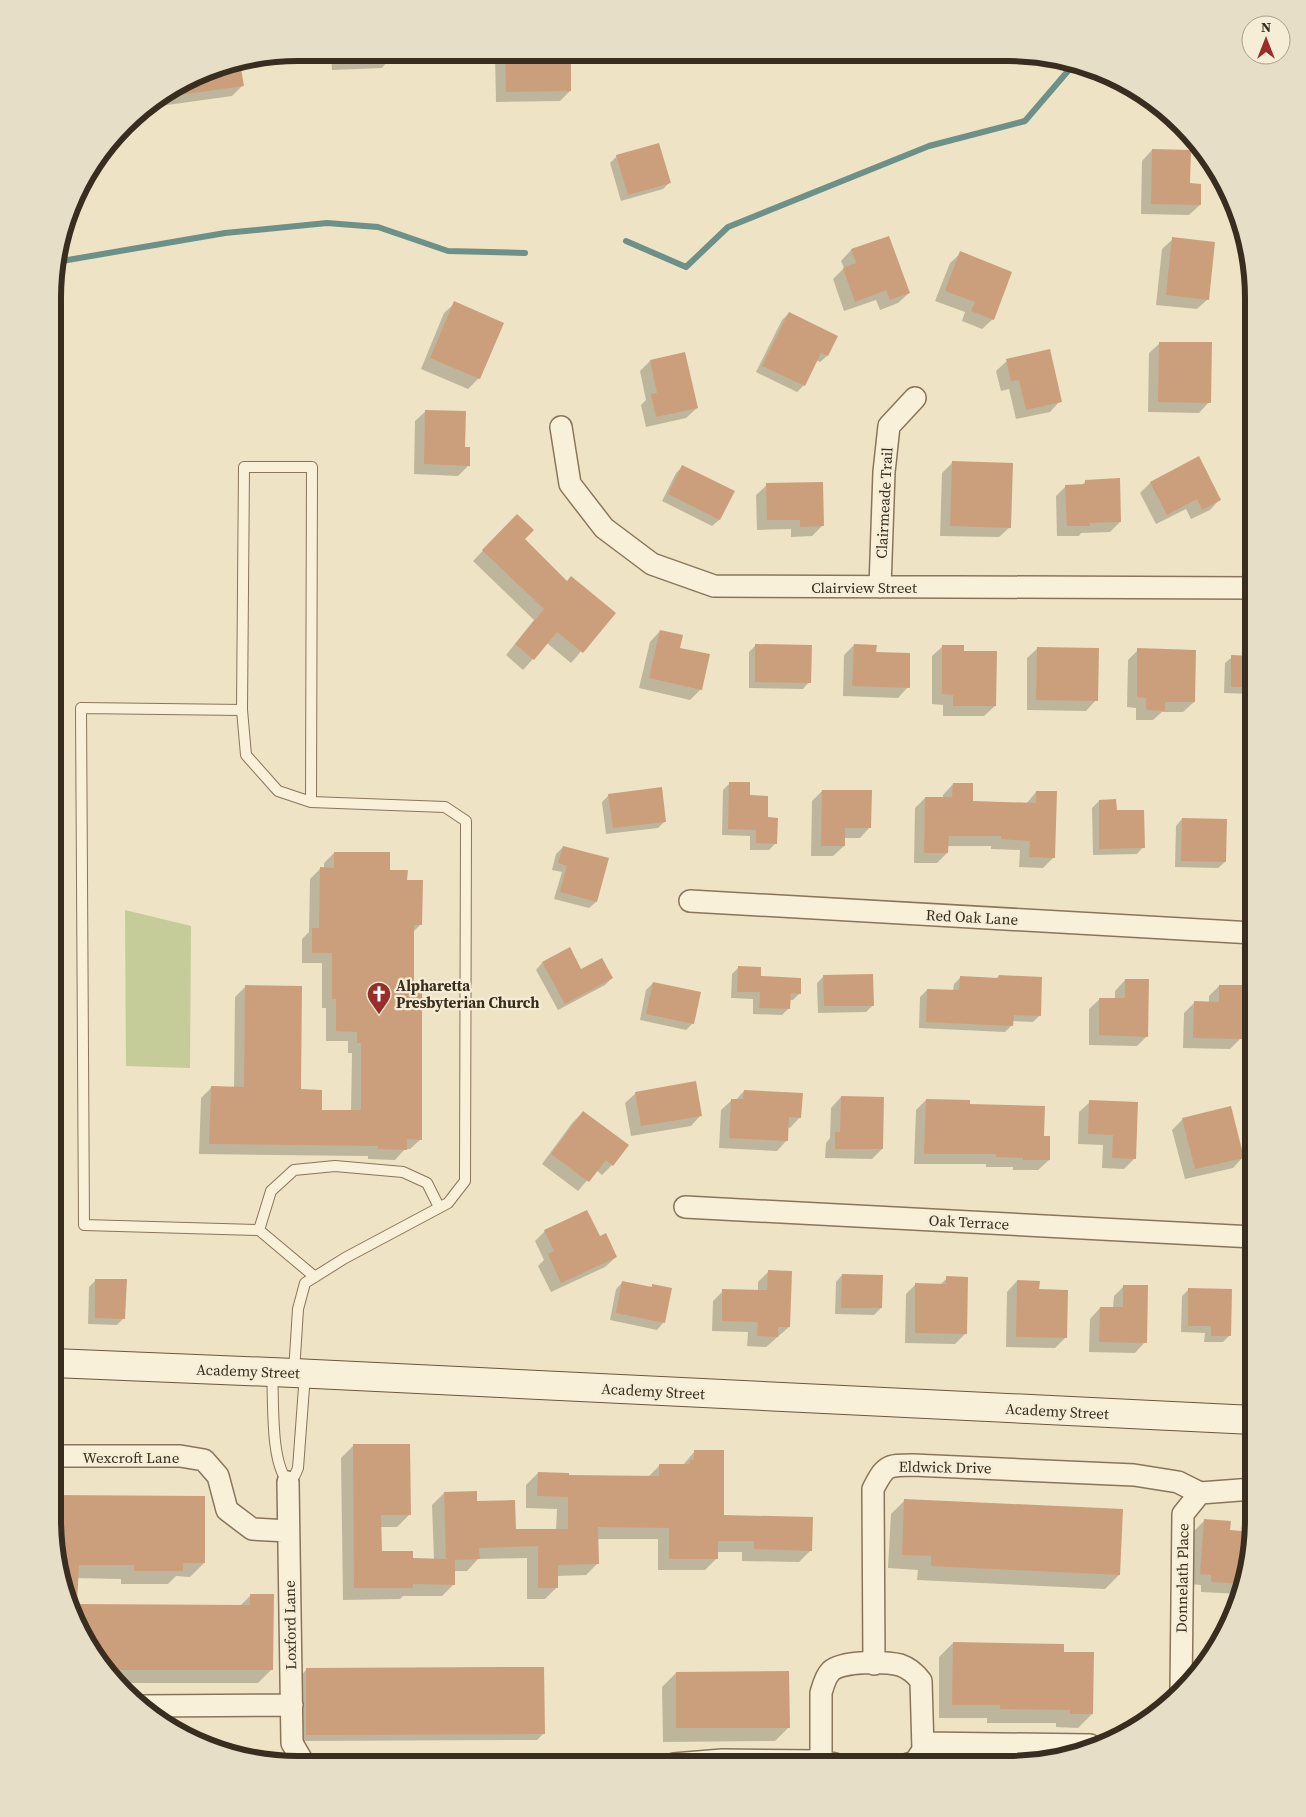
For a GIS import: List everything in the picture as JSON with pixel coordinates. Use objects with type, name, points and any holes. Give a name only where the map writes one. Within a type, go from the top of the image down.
[{"type":"street","name":"Clairmeade Trail","points":[[880,588],[884,472],[890,426],[915,398]]},
{"type":"street","name":"Clairview Street","points":[[561,427],[570,484],[604,528],[652,564],[714,586],[1245,588]]},
{"type":"street","name":"Red Oak Lane","points":[[690,901],[1245,933]]},
{"type":"street","name":"Oak Terrace","points":[[684,1208],[1245,1237]]},
{"type":"street","name":"Academy Street","points":[[61,1363],[1245,1420]]},
{"type":"street","name":"Wexcroft Lane","points":[[61,1456],[180,1456],[204,1460],[218,1476],[227,1510],[252,1529],[288,1531]]},
{"type":"street","name":"Eldwick Drive","points":[[874,1664],[873,1489],[882,1471],[896,1464],[913,1464],[1134,1474],[1178,1482],[1200,1493]]},
{"type":"street","name":"Loxford Lane","points":[[288,1482],[292,1744],[298,1756]]},
{"type":"street","points":[[1200,1493],[1245,1490]]},
{"type":"street","name":"Donnelath Place","points":[[1180,1681],[1183,1514],[1200,1493]]},
{"type":"street","points":[[827,1756],[821,1693],[830,1672],[844,1664],[899,1665],[909,1669],[922,1681],[923,1750],[920,1756]]},
{"type":"street","points":[[153,1706],[292,1705]]},
{"type":"street","points":[[923,1743],[1076,1746]]},
{"type":"lane","points":[[290,1373],[298,1468],[295,1475],[288,1482],[282,1474],[276,1452],[290,1373],[298,1309],[306,1283],[345,1258],[448,1203],[465,1181],[466,821],[445,807],[310,802],[278,791],[246,755],[242,710],[244,467],[312,467],[310,802]]},
{"type":"lane","points":[[242,710],[80,708],[84,1225],[259,1230],[315,1277]]},
{"type":"lane","points":[[259,1230],[271,1191],[294,1170],[335,1166],[404,1172],[427,1183],[439,1207]]},
{"type":"green space","points":[[125,910],[191,926],[190,1068],[126,1066]]},
{"type":"building","points":[[505,61],[571,61],[571,91],[506,92]]},
{"type":"building","points":[[241,68],[244,86],[176,96],[207,79]]},
{"type":"building","points":[[659,143],[671,183],[628,195],[616,155]]},
{"type":"building","points":[[1152,149],[1191,150],[1190,183],[1201,184],[1201,205],[1151,204]]},
{"type":"building","points":[[889,236],[910,293],[890,300],[886,290],[855,302],[843,268],[856,263],[851,249]]},
{"type":"building","points":[[1172,237],[1215,242],[1209,300],[1166,295]]},
{"type":"building","points":[[960,251],[1012,272],[994,320],[971,311],[975,302],[945,291]]},
{"type":"building","points":[[454,301],[504,323],[480,379],[430,358]]},
{"type":"building","points":[[789,312],[838,336],[828,356],[821,353],[805,386],[762,366]]},
{"type":"building","points":[[1159,342],[1212,342],[1211,403],[1158,402]]},
{"type":"building","points":[[1050,349],[1062,402],[1026,410],[1019,380],[1011,381],[1006,359]]},
{"type":"building","points":[[685,352],[698,408],[656,417],[651,394],[657,393],[650,360]]},
{"type":"building","points":[[425,410],[466,411],[465,447],[470,447],[470,466],[424,464]]},
{"type":"building","points":[[1199,456],[1221,500],[1202,510],[1197,499],[1167,515],[1150,482]]},
{"type":"building","points":[[952,461],[1013,463],[1011,528],[950,526]]},
{"type":"building","points":[[682,465],[735,491],[720,520],[668,494]]},
{"type":"building","points":[[1120,478],[1121,522],[1090,523],[1090,526],[1067,526],[1065,485],[1085,484],[1085,480]]},
{"type":"building","points":[[823,482],[824,526],[800,527],[800,520],[767,520],[766,483]]},
{"type":"building","points":[[517,514],[534,530],[525,539],[567,581],[571,576],[616,613],[583,653],[557,632],[534,660],[515,644],[544,609],[482,550]]},
{"type":"building","points":[[660,630],[683,635],[680,648],[710,654],[702,690],[649,678]]},
{"type":"building","points":[[755,644],[812,645],[811,683],[755,682]]},
{"type":"building","points":[[854,644],[877,645],[876,652],[910,653],[910,688],[852,686]]},
{"type":"building","points":[[942,645],[964,645],[964,651],[997,651],[996,706],[953,706],[953,695],[942,694]]},
{"type":"building","points":[[1037,647],[1099,648],[1098,701],[1036,700]]},
{"type":"building","points":[[1137,648],[1196,650],[1195,702],[1165,702],[1165,711],[1146,710],[1146,698],[1137,697]]},
{"type":"building","points":[[1231,655],[1245,656],[1245,687],[1231,687]]},
{"type":"building","points":[[729,782],[750,782],[750,795],[768,796],[768,817],[778,818],[777,844],[756,843],[756,830],[728,829]]},
{"type":"building","points":[[953,783],[973,783],[973,801],[1036,803],[1036,791],[1057,791],[1055,858],[1029,857],[1030,841],[1001,839],[1001,836],[949,836],[948,853],[924,853],[925,797],[952,797]]},
{"type":"building","points":[[662,787],[666,822],[613,828],[608,794]]},
{"type":"building","points":[[822,790],[872,790],[871,828],[845,828],[845,846],[821,846]]},
{"type":"building","points":[[1116,799],[1117,810],[1144,810],[1145,848],[1099,849],[1099,800]]},
{"type":"building","points":[[1182,818],[1227,819],[1226,862],[1181,861]]},
{"type":"building","points":[[563,846],[609,858],[597,902],[560,892],[567,866],[558,863]]},
{"type":"building","name":"Alpharetta Presbyterian Church","points":[[334,852],[390,852],[390,870],[408,870],[407,880],[423,880],[422,925],[414,925],[414,991],[422,991],[422,1140],[407,1139],[407,1150],[378,1149],[378,1146],[209,1144],[211,1086],[244,1087],[245,985],[302,986],[301,1089],[322,1090],[322,1110],[361,1110],[361,1043],[357,1043],[357,1032],[336,1031],[336,999],[332,999],[332,953],[312,953],[312,928],[319,928],[320,867],[334,868]]},
{"type":"building","points":[[570,947],[581,969],[602,958],[613,978],[565,1004],[542,962]]},
{"type":"building","points":[[738,966],[761,967],[761,976],[801,978],[801,994],[791,993],[790,1009],[759,1008],[760,992],[737,992]]},
{"type":"building","points":[[873,974],[874,1006],[824,1006],[823,975]]},
{"type":"building","points":[[999,975],[1042,977],[1041,1016],[1014,1015],[1013,1026],[926,1022],[927,989],[959,990],[960,976],[998,978]]},
{"type":"building","points":[[1125,979],[1149,979],[1148,1037],[1099,1035],[1099,998],[1125,998]]},
{"type":"building","points":[[653,982],[701,992],[694,1024],[646,1014]]},
{"type":"building","points":[[1219,985],[1243,985],[1242,1039],[1193,1038],[1194,1001],[1219,1002]]},
{"type":"building","points":[[696,1081],[702,1116],[641,1126],[635,1092]]},
{"type":"building","points":[[744,1090],[803,1093],[801,1118],[789,1117],[788,1141],[729,1138],[731,1099],[743,1099]]},
{"type":"building","points":[[841,1096],[884,1097],[883,1149],[835,1149],[835,1132],[840,1132]]},
{"type":"building","points":[[926,1099],[970,1100],[970,1104],[1045,1106],[1044,1136],[1050,1136],[1050,1160],[996,1157],[996,1154],[924,1154]]},
{"type":"building","points":[[1089,1100],[1138,1102],[1136,1159],[1112,1158],[1113,1135],[1088,1134]]},
{"type":"building","points":[[1231,1106],[1244,1158],[1195,1169],[1182,1118]]},
{"type":"building","points":[[583,1111],[629,1145],[613,1166],[606,1160],[589,1182],[551,1154]]},
{"type":"building","points":[[587,1210],[600,1236],[606,1233],[617,1257],[561,1283],[548,1254],[554,1251],[544,1230]]},
{"type":"building","points":[[768,1270],[792,1271],[790,1327],[778,1327],[778,1337],[757,1336],[758,1322],[722,1321],[722,1289],[767,1290]]},
{"type":"building","points":[[842,1274],[883,1275],[882,1308],[841,1308]]},
{"type":"building","points":[[946,1276],[968,1277],[967,1334],[915,1333],[915,1283],[946,1284]]},
{"type":"building","points":[[95,1279],[127,1279],[125,1319],[95,1318]]},
{"type":"building","points":[[1017,1280],[1040,1281],[1039,1289],[1068,1290],[1067,1338],[1016,1337]]},
{"type":"building","points":[[622,1281],[652,1287],[652,1284],[672,1288],[665,1323],[616,1313]]},
{"type":"building","points":[[1123,1285],[1148,1285],[1147,1343],[1099,1342],[1100,1307],[1123,1307]]},
{"type":"building","points":[[1188,1288],[1232,1289],[1231,1336],[1211,1336],[1211,1326],[1188,1326]]},
{"type":"building","points":[[353,1444],[410,1444],[411,1515],[381,1515],[382,1551],[413,1551],[413,1558],[446,1559],[444,1492],[477,1491],[477,1501],[515,1500],[516,1529],[568,1529],[568,1497],[537,1496],[538,1472],[569,1473],[569,1475],[659,1476],[659,1464],[690,1464],[690,1460],[694,1460],[694,1450],[724,1450],[724,1515],[813,1517],[812,1551],[754,1549],[754,1541],[718,1541],[718,1559],[669,1559],[669,1528],[598,1527],[599,1564],[558,1565],[558,1588],[538,1588],[538,1546],[479,1548],[480,1559],[455,1560],[455,1585],[413,1584],[413,1588],[354,1588]]},
{"type":"building","points":[[61,1495],[205,1496],[205,1563],[183,1563],[183,1571],[134,1571],[134,1565],[79,1565],[77,1603],[69,1580],[63,1550]]},
{"type":"building","points":[[904,1499],[1123,1509],[1120,1575],[931,1566],[931,1556],[902,1555]]},
{"type":"building","points":[[1204,1519],[1231,1521],[1230,1530],[1244,1531],[1243,1550],[1236,1584],[1211,1582],[1211,1575],[1200,1574]]},
{"type":"building","points":[[250,1594],[274,1594],[273,1670],[116,1670],[101,1651],[77,1604],[250,1605]]},
{"type":"building","points":[[953,1642],[1064,1644],[1064,1652],[1094,1652],[1093,1714],[1070,1714],[1070,1710],[1000,1709],[1000,1705],[952,1705]]},
{"type":"building","points":[[544,1667],[545,1734],[306,1735],[306,1668]]},
{"type":"building","points":[[789,1671],[790,1728],[676,1728],[676,1672]]},
{"type":"waterway","points":[[626,241],[686,267],[728,227],[929,146],[1025,121],[1070,69]]},
{"type":"waterway","points":[[64,261],[225,233],[327,223],[378,227],[448,251],[525,253]]},
{"type":"place","name":"Alpharetta Presbyterian Church","points":[[379,1015]]}]
